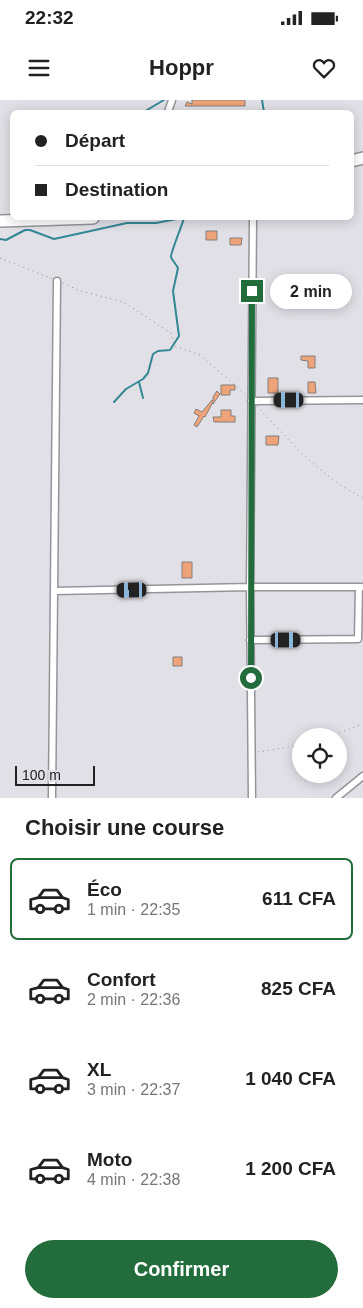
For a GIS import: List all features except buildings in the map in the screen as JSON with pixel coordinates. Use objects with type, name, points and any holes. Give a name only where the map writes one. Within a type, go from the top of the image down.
[{"type":"highway","points":[[0,221],[31,220]]},
{"type":"street","points":[[252,798],[250,587],[253,220]]},
{"type":"street","points":[[52,798],[57,281]]},
{"type":"street","points":[[251,401],[363,400]]},
{"type":"street","points":[[54,591],[361,587],[358,639],[250,640]]},
{"type":"street","points":[[336,798],[363,776]]},
{"type":"path","points":[[0,258],[78,290],[123,302],[171,333],[174,346],[200,355],[225,375],[309,460],[349,491],[363,498]]},
{"type":"path","points":[[347,730],[363,724]]},
{"type":"path","points":[[251,753],[292,746]]},
{"type":"waterway","points":[[147,110],[164,100]]},
{"type":"waterway","points":[[262,100],[264,110]]},
{"type":"waterway","points":[[0,239],[6,240],[25,230],[54,239],[127,223],[156,223],[172,220]]},
{"type":"waterway","points":[[114,402],[126,389],[143,379],[148,373],[153,354],[158,351],[170,350],[179,336],[173,291],[178,268],[171,257],[183,220]]},
{"type":"waterway","points":[[139,382],[143,398]]},
{"type":"route","points":[[251,678],[252,291]]}]
